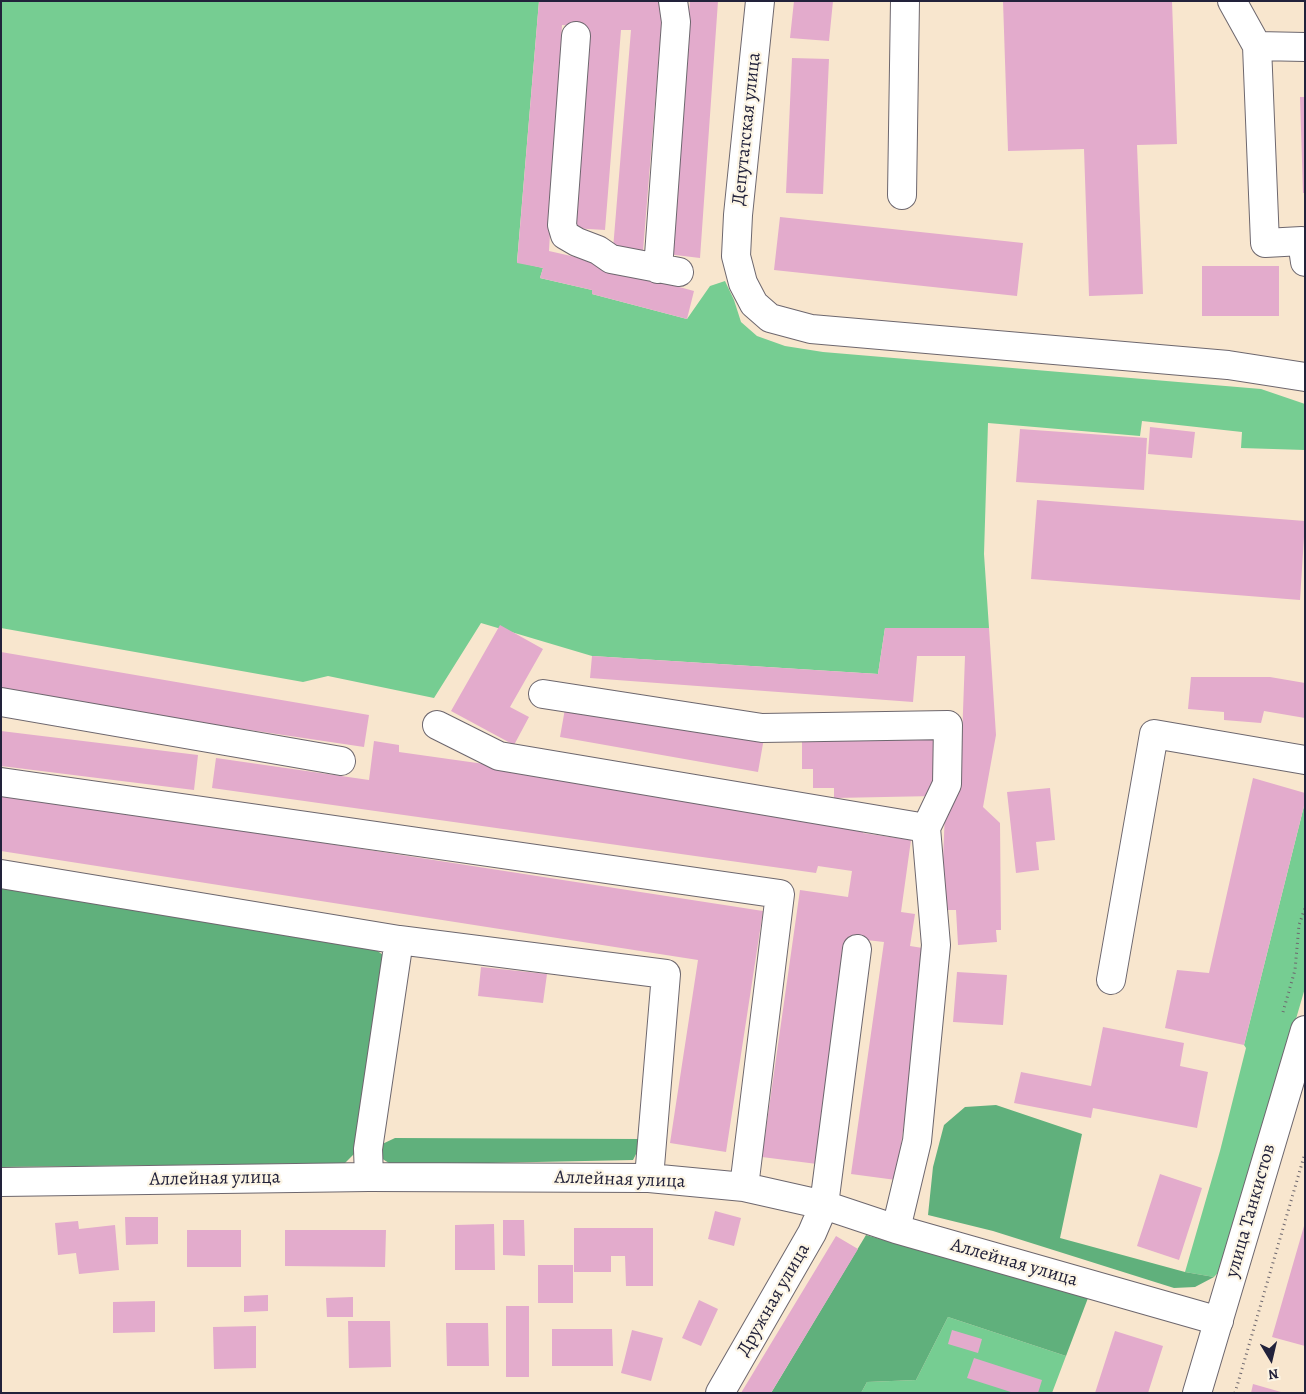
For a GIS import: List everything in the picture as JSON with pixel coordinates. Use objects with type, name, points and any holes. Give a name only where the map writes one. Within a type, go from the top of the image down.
[{"type":"street","points":[[576,36],[562,225],[565,235],[598,250],[611,259],[669,270],[676,22],[673,1]]},
{"type":"street","name":"Депутатская улица","points":[[760,1],[738,215],[736,256],[742,283],[754,304],[770,318],[811,328],[1228,365],[1305,377]]},
{"type":"street","points":[[902,195],[905,1]]},
{"type":"street","points":[[1232,1],[1257,46],[1264,243],[1302,241],[1305,262]]},
{"type":"street","points":[[1257,46],[1305,47]]},
{"type":"street","points":[[543,694],[762,728],[948,725],[947,784],[926,828],[936,945],[917,1141],[896,1229]]},
{"type":"street","points":[[1,702],[341,761]]},
{"type":"street","points":[[436,726],[500,756],[926,828]]},
{"type":"street","points":[[1111,980],[1154,734],[1305,760]]},
{"type":"street","points":[[1,782],[780,894],[744,1187]]},
{"type":"street","points":[[1,874],[398,940],[666,974],[649,1178]]},
{"type":"street","points":[[368,1177],[368,1149],[398,940]]},
{"type":"street","name":"Дружная улица","points":[[720,1393],[812,1233],[824,1205],[856,949]]},
{"type":"street","name":"улица Танкистов","points":[[1197,1393],[1305,1030]]},
{"type":"street","name":"Аллейная улица","points":[[1,1182],[368,1177],[649,1178],[744,1187],[824,1205],[896,1229],[1219,1321]]},
{"type":"path","points":[[1235,1393],[1305,1153]]},
{"type":"green space","points":[[1,1],[539,1],[517,262],[543,268],[540,278],[592,290],[592,294],[687,319],[710,286],[725,281],[741,322],[757,336],[785,346],[823,352],[1261,389],[1305,404],[1305,450],[1241,448],[1242,432],[1142,421],[1140,436],[988,423],[984,554],[989,628],[885,628],[878,674],[592,656],[481,623],[434,698],[328,676],[303,682],[1,628]]},
{"type":"green space","points":[[1305,802],[1305,988],[1224,1266],[1214,1277],[1185,1272],[1220,1151],[1246,1048],[1244,1045]]},
{"type":"green space","points":[[1,881],[367,943],[383,955],[361,1147],[345,1163],[1,1167]]},
{"type":"green space","points":[[996,1105],[1082,1134],[1060,1238],[1185,1272],[1214,1277],[1195,1287],[1174,1288],[993,1231],[928,1215],[933,1167],[944,1125],[965,1107]]},
{"type":"green space","points":[[395,1138],[639,1139],[639,1148],[633,1160],[392,1165],[378,1156],[378,1146]]},
{"type":"green space","points":[[866,1235],[1088,1298],[1066,1356],[948,1317],[916,1380],[867,1382],[861,1393],[771,1393]]},
{"type":"green space","points":[[948,1317],[1066,1356],[1052,1393],[861,1393],[867,1382],[916,1380]]},
{"type":"building","points":[[539,1],[664,1],[670,31],[661,30],[643,251],[613,249],[631,30],[621,30],[605,230],[572,228],[588,27],[562,25],[549,251],[602,263],[602,266],[694,291],[687,319],[592,294],[592,290],[540,278],[543,268],[517,263]]},
{"type":"building","points":[[690,1],[718,1],[700,258],[667,254]]},
{"type":"building","points":[[794,1],[833,1],[829,41],[790,38]]},
{"type":"building","points":[[1003,1],[1172,1],[1177,144],[1137,145],[1143,294],[1089,296],[1084,149],[1008,151]]},
{"type":"building","points":[[792,58],[829,59],[823,194],[786,193]]},
{"type":"building","points":[[1300,97],[1305,97],[1305,193],[1303,193]]},
{"type":"building","points":[[780,217],[1023,243],[1017,296],[774,270]]},
{"type":"building","points":[[1202,266],[1279,266],[1279,316],[1202,316]]},
{"type":"building","points":[[1150,427],[1195,432],[1192,458],[1148,454]]},
{"type":"building","points":[[1020,429],[1147,438],[1144,490],[1016,482]]},
{"type":"building","points":[[1037,500],[1305,521],[1300,600],[1031,579]]},
{"type":"building","points":[[500,625],[543,649],[510,707],[529,717],[514,745],[451,711]]},
{"type":"building","points":[[885,628],[989,628],[996,735],[983,807],[1000,823],[1001,930],[996,930],[997,942],[958,945],[956,910],[941,910],[945,811],[951,807],[962,739],[965,656],[917,656],[913,702],[590,678],[592,656],[878,674]]},
{"type":"building","points":[[1,652],[369,715],[364,747],[1,693]]},
{"type":"building","points":[[1191,677],[1270,677],[1305,683],[1305,718],[1264,711],[1261,723],[1224,720],[1224,712],[1188,709]]},
{"type":"building","points":[[566,703],[764,738],[758,772],[560,737]]},
{"type":"building","points":[[1,731],[198,755],[194,790],[1,766]]},
{"type":"building","points":[[942,735],[935,796],[834,798],[834,788],[813,788],[813,769],[802,769],[802,738]]},
{"type":"building","points":[[374,741],[399,745],[399,752],[818,811],[864,823],[863,833],[911,840],[901,912],[915,914],[910,946],[929,949],[896,1180],[851,1174],[884,942],[849,938],[817,1164],[762,1157],[800,890],[848,897],[852,871],[818,866],[816,873],[212,788],[216,758],[369,780]]},
{"type":"building","points":[[1253,778],[1305,793],[1305,802],[1244,1045],[1165,1028],[1177,970],[1209,973]]},
{"type":"building","points":[[1050,788],[1055,840],[1036,842],[1039,870],[1016,873],[1007,792]]},
{"type":"building","points":[[1,793],[763,911],[726,1152],[670,1143],[698,960],[1,851]]},
{"type":"building","points":[[481,967],[547,974],[543,1003],[478,996]]},
{"type":"building","points":[[957,972],[1007,975],[1003,1025],[953,1022]]},
{"type":"building","points":[[1103,1027],[1184,1043],[1180,1066],[1208,1072],[1197,1128],[1093,1108],[1091,1118],[1014,1103],[1021,1072],[1091,1086]]},
{"type":"building","points":[[1160,1174],[1202,1188],[1179,1260],[1137,1246]]},
{"type":"building","points":[[715,1211],[741,1218],[734,1246],[708,1239]]},
{"type":"building","points":[[125,1217],[158,1217],[158,1244],[126,1245]]},
{"type":"building","points":[[503,1220],[524,1220],[525,1256],[503,1255]]},
{"type":"building","points":[[78,1221],[79,1229],[115,1225],[119,1270],[79,1274],[76,1253],[58,1255],[55,1223]]},
{"type":"building","points":[[494,1224],[495,1270],[455,1270],[455,1225]]},
{"type":"building","points":[[1305,1226],[1305,1346],[1272,1337]]},
{"type":"building","points":[[574,1228],[653,1228],[653,1286],[626,1286],[625,1256],[611,1256],[611,1272],[574,1272]]},
{"type":"building","points":[[187,1230],[241,1230],[241,1267],[187,1267]]},
{"type":"building","points":[[285,1230],[386,1230],[385,1267],[285,1266]]},
{"type":"building","points":[[836,1236],[858,1249],[771,1393],[741,1393]]},
{"type":"building","points":[[538,1265],[573,1265],[573,1303],[538,1303]]},
{"type":"building","points":[[268,1295],[268,1311],[244,1312],[244,1296]]},
{"type":"building","points":[[353,1297],[353,1317],[327,1317],[326,1298]]},
{"type":"building","points":[[699,1300],[718,1309],[701,1346],[682,1338]]},
{"type":"building","points":[[155,1301],[155,1332],[113,1333],[113,1302]]},
{"type":"building","points":[[506,1306],[529,1306],[529,1377],[506,1377]]},
{"type":"building","points":[[348,1321],[390,1321],[391,1367],[349,1368]]},
{"type":"building","points":[[446,1323],[488,1323],[489,1366],[447,1366]]},
{"type":"building","points":[[256,1326],[256,1368],[214,1369],[213,1327]]},
{"type":"building","points":[[552,1329],[612,1329],[613,1366],[552,1366]]},
{"type":"building","points":[[632,1330],[663,1338],[651,1381],[621,1373]]},
{"type":"building","points":[[952,1330],[982,1339],[978,1353],[948,1344]]},
{"type":"building","points":[[1115,1331],[1163,1346],[1148,1393],[1095,1393]]},
{"type":"building","points":[[974,1358],[1042,1380],[1038,1393],[1014,1393],[967,1378]]},
{"type":"building","points":[[1253,1384],[1281,1392],[1281,1393],[1251,1393]]}]
